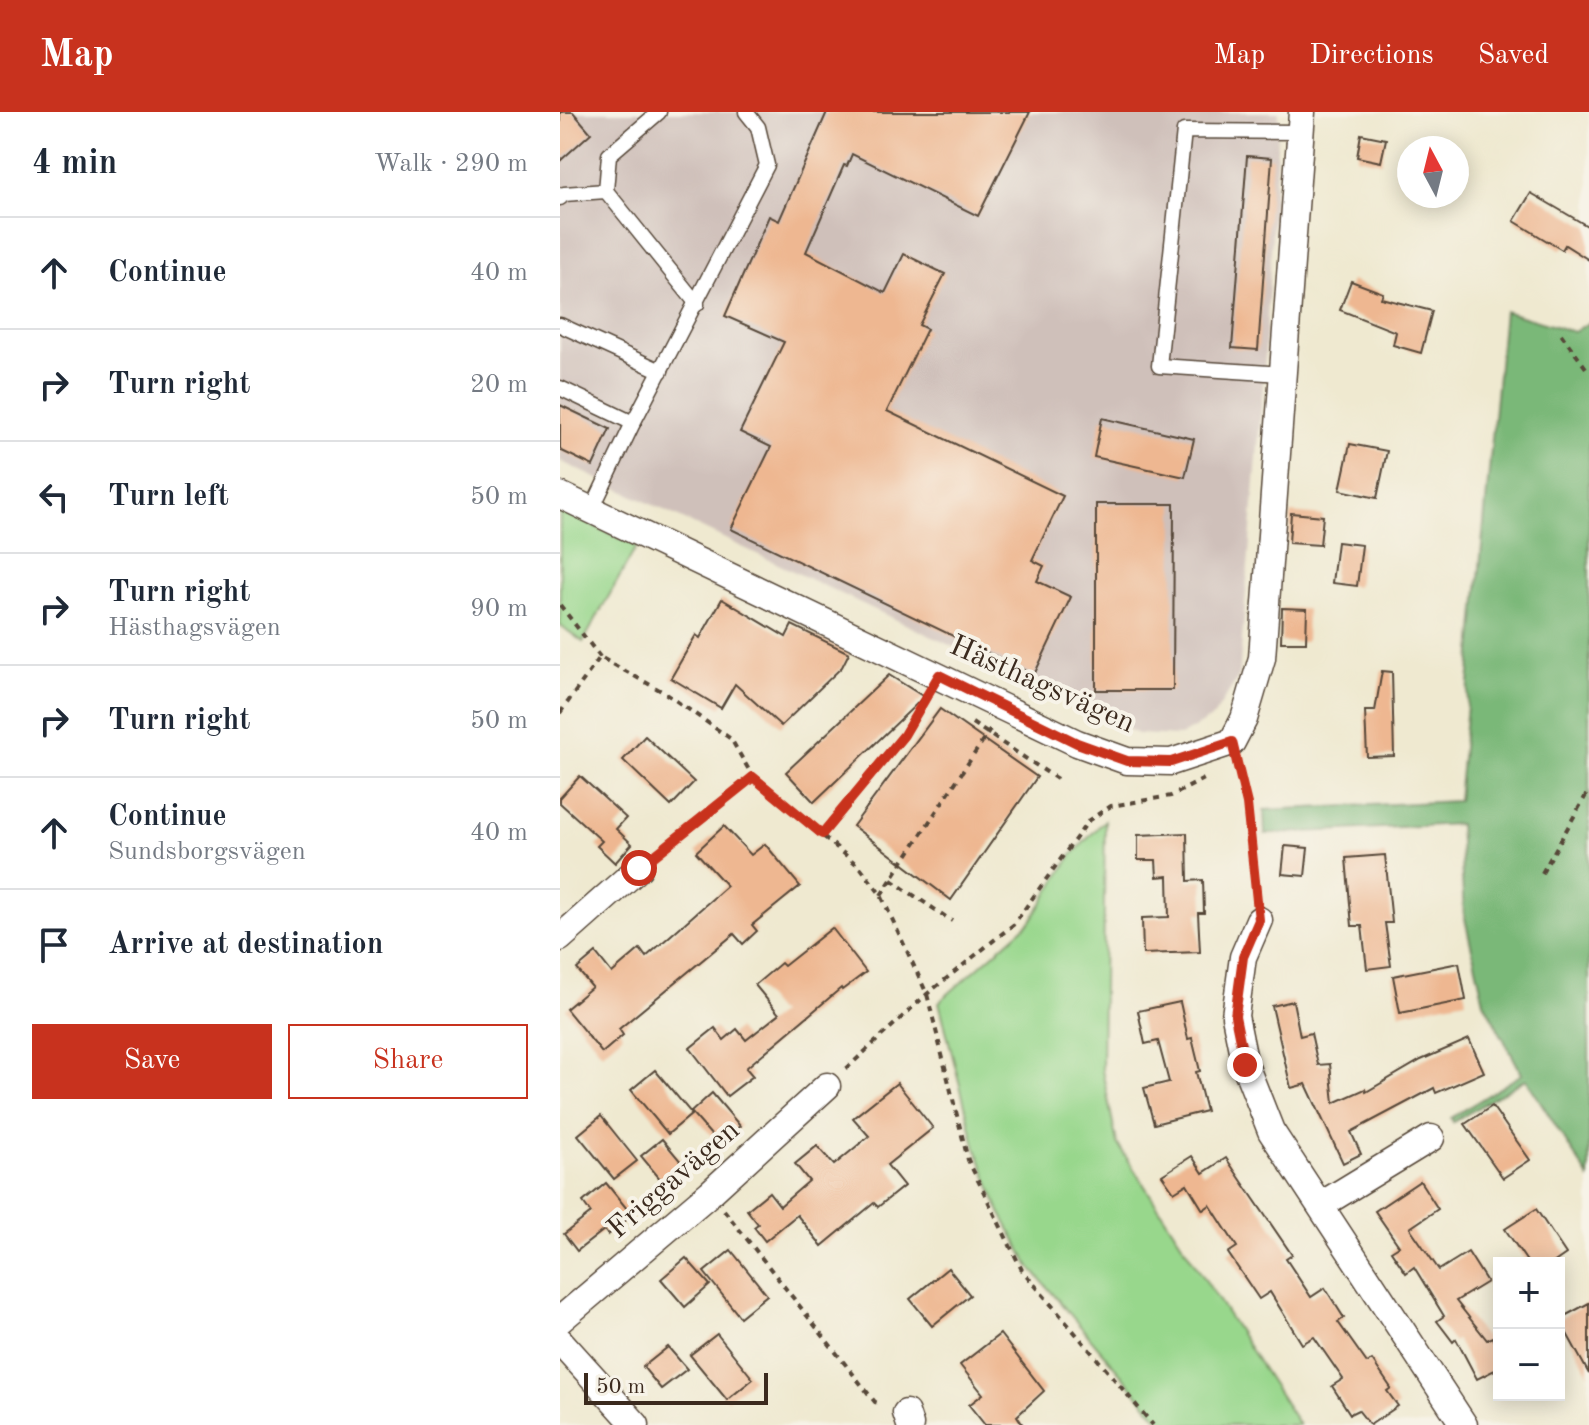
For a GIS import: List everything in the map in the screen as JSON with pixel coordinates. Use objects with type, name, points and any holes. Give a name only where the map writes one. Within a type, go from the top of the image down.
[{"type":"street","points":[[1232,742],[1244,719],[1262,658],[1301,122]]},
{"type":"street","name":"Hästhagsvägen","points":[[560,495],[1077,743],[1127,761],[1171,762],[1232,742]]},
{"type":"street","points":[[560,938],[639,868]]},
{"type":"street","points":[[1259,920],[1243,957],[1235,1016],[1245,1065],[1271,1131],[1464,1425]]},
{"type":"street","name":"Friggavägen","points":[[560,1320],[710,1193],[827,1086]]},
{"type":"street","points":[[1321,1205],[1431,1138]]},
{"type":"street","points":[[560,1341],[636,1425]]},
{"type":"lane","points":[[659,112],[609,155],[606,191],[697,304]]},
{"type":"lane","points":[[591,511],[633,423],[767,165],[758,127],[746,112]]},
{"type":"lane","points":[[1283,374],[1159,366],[1184,131],[1301,122]]},
{"type":"lane","points":[[560,198],[564,194],[606,191]]},
{"type":"lane","points":[[560,325],[661,371]]},
{"type":"lane","points":[[560,388],[633,423]]},
{"type":"path","points":[[1561,334],[1589,372]]},
{"type":"path","points":[[560,605],[600,657],[665,693],[731,739],[753,777],[861,868],[881,895],[927,994],[968,1160],[1022,1270],[1153,1425]]},
{"type":"path","points":[[560,713],[600,657]]},
{"type":"path","points":[[822,834],[904,735],[939,675]]},
{"type":"path","points":[[881,895],[1005,708]]},
{"type":"path","points":[[964,718],[1057,779]]},
{"type":"path","points":[[1232,742],[1247,804],[1259,920]]},
{"type":"path","points":[[827,1086],[927,994],[1013,925],[1089,820],[1111,806],[1171,796],[1201,782],[1232,742]]},
{"type":"path","points":[[639,868],[753,777]]},
{"type":"path","points":[[1542,873],[1589,790]]},
{"type":"path","points":[[891,880],[952,921]]},
{"type":"path","points":[[710,1193],[875,1402],[908,1419]]},
{"type":"shaded area","points":[[560,112],[1279,112],[1264,372],[1239,676],[1213,717],[1180,736],[1138,734],[560,461]]},
{"type":"green space","points":[[1504,311],[1574,332],[1589,322],[1589,1178],[1526,1079],[1453,1122],[1451,1118],[1522,1074],[1484,1002],[1464,914],[1459,824],[1265,834],[1264,810],[1458,801]]},
{"type":"green space","points":[[560,510],[637,546],[583,642],[560,625]]},
{"type":"green space","points":[[1105,820],[1102,1070],[1117,1143],[1299,1425],[1164,1425],[1030,1267],[1000,1212],[975,1145],[939,1002],[1031,921],[1071,856]]},
{"type":"building","points":[[560,112],[573,112],[591,133],[560,161]]},
{"type":"building","points":[[827,112],[1030,112],[978,216],[852,154],[847,166],[844,165],[806,252],[885,293],[904,254],[945,274],[919,325],[927,329],[887,411],[1063,496],[1032,560],[1044,566],[1037,581],[1071,597],[1034,675],[731,529],[771,447],[740,432],[784,342],[725,316],[769,216],[779,221]]},
{"type":"building","points":[[1361,134],[1386,139],[1381,162],[1357,157]]},
{"type":"building","points":[[1247,156],[1272,158],[1258,350],[1232,348]]},
{"type":"building","points":[[1531,193],[1589,227],[1589,260],[1565,245],[1562,250],[1514,221]]},
{"type":"building","points":[[1351,281],[1383,293],[1381,298],[1432,311],[1421,353],[1393,345],[1396,332],[1340,310]]},
{"type":"building","points":[[560,405],[610,429],[593,466],[560,450]]},
{"type":"building","points":[[1102,418],[1194,439],[1185,477],[1094,457]]},
{"type":"building","points":[[1350,444],[1387,451],[1377,498],[1340,490]]},
{"type":"building","points":[[1096,504],[1174,504],[1173,690],[1096,690]]},
{"type":"building","points":[[1291,513],[1323,516],[1320,545],[1289,543]]},
{"type":"building","points":[[1337,542],[1362,545],[1357,586],[1332,583]]},
{"type":"building","points":[[722,599],[786,637],[792,625],[849,653],[842,667],[781,726],[735,684],[721,708],[671,678],[696,635],[700,638]]},
{"type":"building","points":[[1282,608],[1307,609],[1306,642],[1281,642]]},
{"type":"building","points":[[1382,671],[1392,672],[1394,756],[1367,757],[1365,711],[1375,711]]},
{"type":"building","points":[[889,675],[924,697],[814,802],[786,772]]},
{"type":"building","points":[[940,709],[1037,777],[951,900],[853,826]]},
{"type":"building","points":[[645,736],[694,782],[671,806],[623,760]]},
{"type":"building","points":[[580,776],[626,818],[616,829],[632,844],[615,863],[597,846],[602,841],[560,803],[560,798]]},
{"type":"building","points":[[724,826],[751,855],[765,844],[800,886],[752,925],[757,931],[743,944],[734,934],[619,1029],[623,1035],[602,1053],[566,1009],[592,987],[577,969],[596,953],[612,973],[640,949],[646,957],[727,886],[696,852]]},
{"type":"building","points":[[1187,833],[1188,881],[1203,880],[1204,913],[1198,913],[1200,952],[1143,954],[1142,918],[1169,917],[1168,876],[1157,877],[1156,860],[1138,860],[1138,835]]},
{"type":"building","points":[[1285,846],[1308,848],[1305,876],[1282,874]]},
{"type":"building","points":[[1385,855],[1392,923],[1385,923],[1391,966],[1367,969],[1362,926],[1352,926],[1346,858]]},
{"type":"building","points":[[832,928],[866,972],[841,988],[746,1068],[753,1076],[727,1096],[690,1048],[715,1028],[724,1040],[737,1029],[746,1040],[779,1014],[755,985]]},
{"type":"building","points":[[1459,963],[1466,1000],[1400,1013],[1393,976]]},
{"type":"building","points":[[1293,1001],[1300,1036],[1311,1033],[1318,1065],[1330,1064],[1334,1103],[1365,1089],[1366,1092],[1421,1060],[1469,1039],[1484,1072],[1436,1093],[1434,1088],[1351,1132],[1361,1154],[1343,1163],[1306,1084],[1291,1088],[1272,1006]]},
{"type":"building","points":[[1180,1002],[1188,1039],[1192,1038],[1200,1071],[1196,1072],[1206,1111],[1154,1124],[1144,1088],[1169,1082],[1158,1041],[1145,1044],[1138,1011]]},
{"type":"building","points":[[655,1070],[692,1114],[668,1134],[631,1090]]},
{"type":"building","points":[[897,1083],[933,1128],[887,1165],[904,1186],[878,1207],[874,1203],[822,1246],[797,1215],[765,1241],[754,1227],[758,1224],[747,1210],[769,1192],[780,1206],[809,1181],[795,1164],[817,1146],[834,1165],[869,1136],[853,1118]]},
{"type":"building","points":[[712,1093],[740,1126],[719,1144],[691,1112]]},
{"type":"building","points":[[1492,1106],[1530,1160],[1503,1178],[1465,1124]]},
{"type":"building","points":[[601,1116],[637,1161],[614,1179],[578,1135]]},
{"type":"building","points":[[662,1139],[687,1169],[666,1186],[641,1156]]},
{"type":"building","points":[[1192,1156],[1203,1173],[1226,1158],[1292,1255],[1286,1259],[1311,1297],[1325,1288],[1344,1318],[1338,1322],[1367,1363],[1372,1360],[1391,1388],[1387,1391],[1398,1406],[1370,1425],[1358,1410],[1350,1414],[1332,1386],[1343,1379],[1314,1337],[1302,1344],[1270,1292],[1259,1299],[1228,1253],[1237,1247],[1210,1205],[1203,1210],[1187,1184],[1174,1192],[1162,1175]]},
{"type":"building","points":[[1420,1181],[1438,1209],[1410,1228],[1439,1270],[1468,1252],[1487,1282],[1456,1301],[1487,1340],[1493,1337],[1493,1371],[1477,1379],[1456,1339],[1453,1342],[1437,1321],[1444,1316],[1414,1267],[1406,1273],[1391,1251],[1399,1246],[1375,1211]]},
{"type":"building","points":[[606,1183],[632,1215],[608,1235],[604,1230],[577,1251],[564,1234],[591,1213],[583,1202]]},
{"type":"building","points":[[1536,1209],[1566,1254],[1562,1257],[1524,1257],[1505,1229]]},
{"type":"building","points":[[731,1250],[767,1295],[740,1317],[704,1272]]},
{"type":"building","points":[[686,1258],[710,1285],[685,1307],[661,1279]]},
{"type":"building","points":[[948,1268],[970,1295],[932,1326],[910,1299]]},
{"type":"building","points":[[1589,1303],[1589,1374],[1565,1330],[1565,1316]]},
{"type":"building","points":[[717,1334],[753,1379],[727,1400],[690,1355]]},
{"type":"building","points":[[1000,1334],[1044,1391],[1017,1416],[1023,1425],[985,1425],[969,1405],[983,1394],[960,1365]]},
{"type":"building","points":[[668,1347],[687,1369],[661,1389],[643,1367]]},
{"type":"route","points":[[639,868],[753,777],[822,834],[904,735],[939,675],[1077,743],[1127,761],[1171,762],[1232,742],[1247,804],[1259,920],[1243,957],[1235,1016],[1245,1065]]}]
